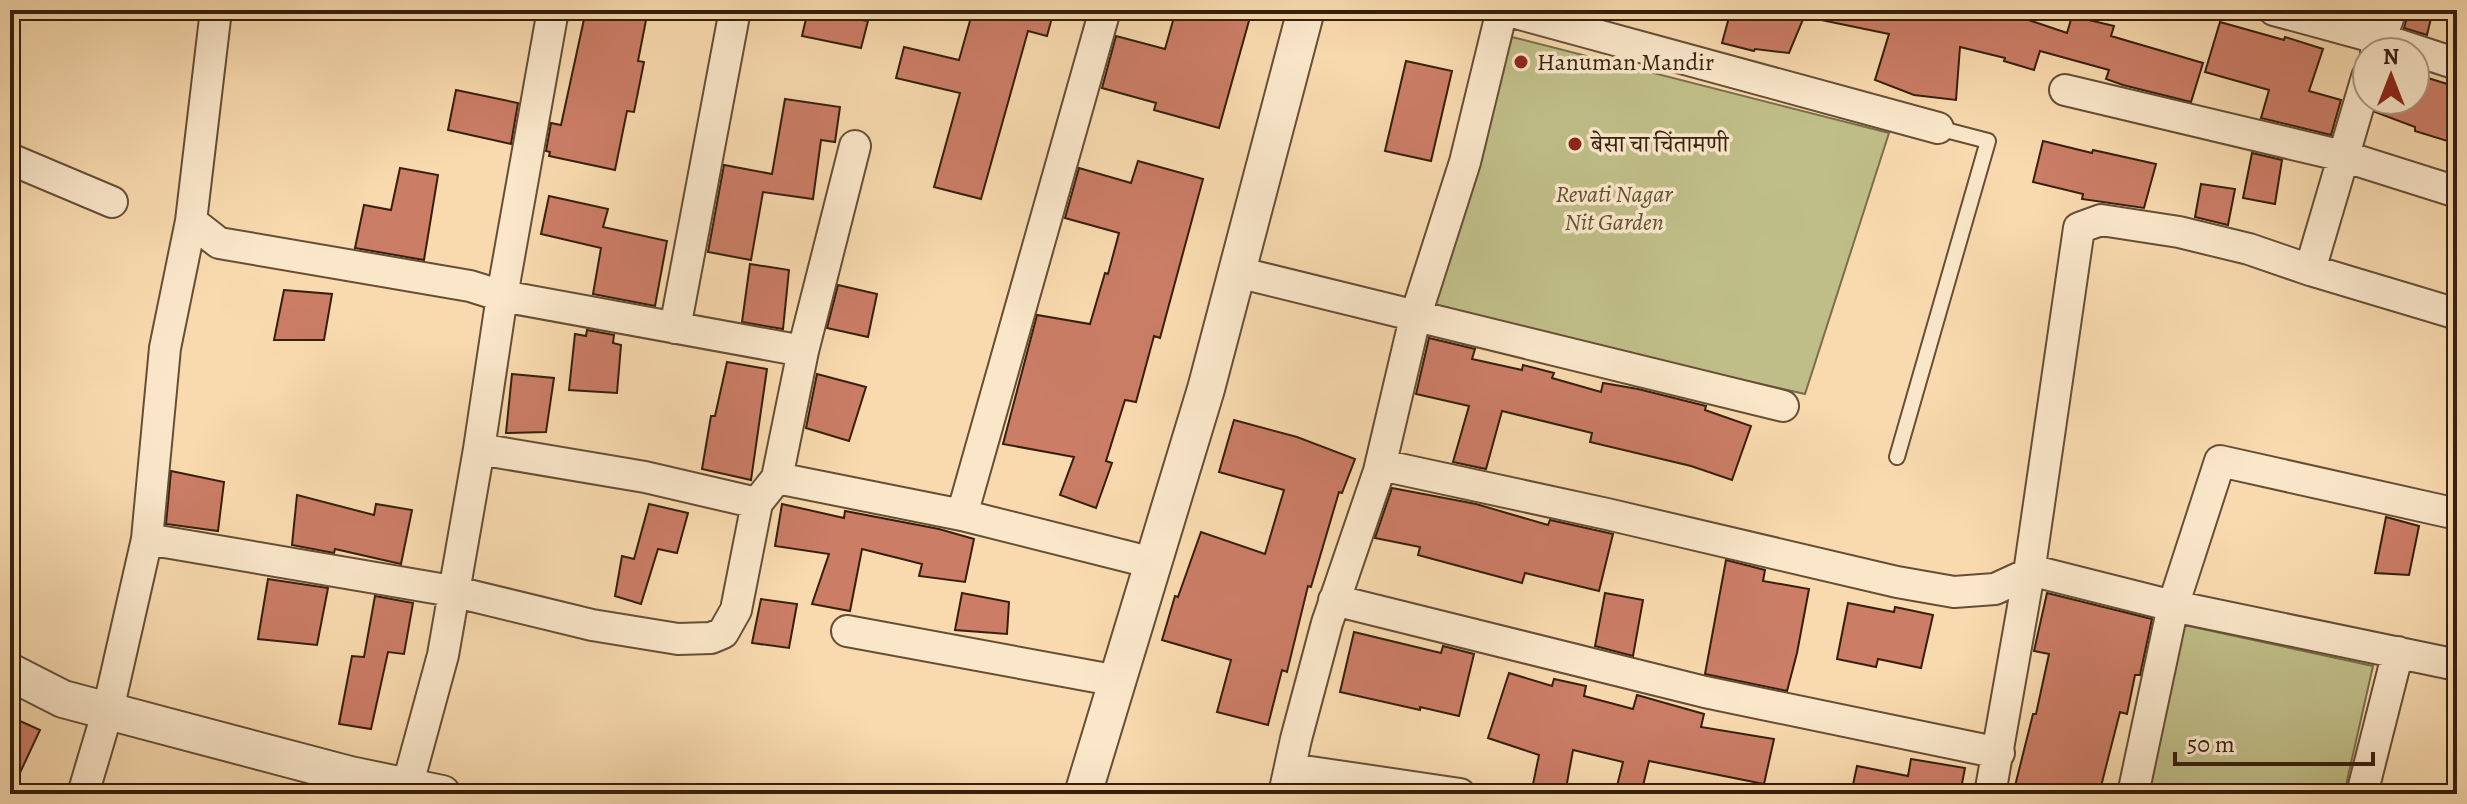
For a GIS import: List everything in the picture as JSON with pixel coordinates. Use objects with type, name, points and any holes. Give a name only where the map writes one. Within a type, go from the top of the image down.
[{"type":"street","points":[[83,794],[108,710],[147,539],[165,348],[191,221],[216,10]]},
{"type":"street","points":[[10,672],[63,699],[350,775],[424,791],[452,591],[553,10]]},
{"type":"street","points":[[675,328],[735,10]]},
{"type":"street","points":[[962,515],[1105,10]]},
{"type":"street","points":[[1083,794],[1206,389],[1306,10]]},
{"type":"street","points":[[1460,794],[1287,781],[1334,600],[1381,465],[1415,318],[1465,162],[1503,10],[1938,128]]},
{"type":"street","points":[[2274,10],[2351,37]]},
{"type":"street","points":[[2382,36],[2391,10]]},
{"type":"street","points":[[2431,58],[2457,64]]},
{"type":"street","points":[[2065,90],[2343,156],[2457,192]]},
{"type":"street","points":[[2310,270],[2355,116]]},
{"type":"street","points":[[147,539],[452,591],[592,625],[678,639],[711,638],[723,633],[736,610],[757,503],[777,478],[803,351],[855,146]]},
{"type":"street","points":[[10,159],[112,202]]},
{"type":"street","points":[[1990,794],[2029,573],[2079,228],[2101,220],[2179,232],[2249,249],[2457,314]]},
{"type":"street","points":[[191,221],[219,243],[470,286],[502,296],[803,351]]},
{"type":"street","points":[[1237,272],[1783,406]]},
{"type":"street","points":[[479,449],[645,477],[757,503]]},
{"type":"street","points":[[2133,794],[2173,606],[2220,461],[2457,514]]},
{"type":"street","points":[[1381,465],[1897,582],[1954,592],[1995,589],[2034,571],[2173,606],[2457,665]]},
{"type":"street","points":[[777,478],[962,515],[1153,563]]},
{"type":"street","points":[[1334,600],[1705,692],[1999,753]]},
{"type":"street","points":[[847,631],[1118,681]]},
{"type":"street","points":[[2362,794],[2398,652]]},
{"type":"lane","points":[[1897,457],[1988,141],[1938,128]]},
{"type":"green space","name":"Revati Nagar Nit Garden","points":[[1512,37],[1889,133],[1805,394],[1434,310]]},
{"type":"green space","points":[[2184,625],[2373,666],[2344,794],[2146,794]]},
{"type":"building","points":[[586,10],[648,10],[638,61],[644,62],[634,112],[627,111],[615,170],[549,156],[550,152],[546,151],[551,123],[561,125]]},
{"type":"building","points":[[808,10],[868,21],[861,48],[802,36]]},
{"type":"building","points":[[973,10],[1054,10],[1047,36],[1028,31],[981,199],[934,187],[960,93],[896,78],[904,47],[959,60]]},
{"type":"building","points":[[1176,10],[1252,10],[1219,128],[1154,110],[1156,103],[1102,88],[1116,36],[1165,49]]},
{"type":"building","points":[[1731,10],[1774,10],[1804,17],[1789,53],[1754,51],[1722,43]]},
{"type":"building","points":[[1822,10],[1999,10],[2067,33],[2072,16],[2114,26],[2111,36],[2203,63],[2191,102],[2123,85],[2106,79],[2109,70],[2040,51],[2034,70],[2004,61],[2005,58],[1960,47],[1956,100],[1914,95],[1875,80],[1889,34],[1821,20]]},
{"type":"building","points":[[2409,10],[2433,10],[2427,35],[2404,28]]},
{"type":"building","points":[[2220,22],[2323,49],[2309,91],[2341,100],[2331,135],[2261,118],[2269,90],[2205,72]]},
{"type":"building","points":[[1406,61],[1452,71],[1431,161],[1385,151]]},
{"type":"building","points":[[2431,79],[2457,87],[2457,144],[2415,131],[2415,127],[2386,116],[2431,116]]},
{"type":"building","points":[[456,90],[518,103],[511,144],[448,130]]},
{"type":"building","points":[[785,99],[840,107],[835,142],[821,140],[813,199],[763,192],[751,260],[708,252],[724,165],[772,174]]},
{"type":"building","points":[[2043,141],[2156,164],[2144,208],[2082,199],[2083,194],[2033,182]]},
{"type":"building","points":[[2252,153],[2282,160],[2275,204],[2243,198]]},
{"type":"building","points":[[1138,161],[1203,179],[1160,338],[1154,336],[1136,402],[1125,400],[1106,461],[1112,463],[1096,508],[1060,495],[1074,457],[1003,444],[1037,315],[1090,324],[1105,273],[1108,274],[1119,233],[1065,218],[1079,168],[1131,183]]},
{"type":"building","points":[[400,168],[438,175],[424,260],[355,248],[364,205],[391,210]]},
{"type":"building","points":[[2201,184],[2235,189],[2228,225],[2195,217]]},
{"type":"building","points":[[549,196],[608,209],[603,227],[667,241],[655,306],[593,294],[601,248],[541,234]]},
{"type":"building","points":[[750,264],[789,270],[783,329],[742,322]]},
{"type":"building","points":[[838,285],[877,294],[868,337],[827,328]]},
{"type":"building","points":[[284,290],[332,294],[324,340],[274,340]]},
{"type":"building","points":[[587,330],[614,335],[613,343],[621,345],[617,393],[569,390],[575,334],[586,336]]},
{"type":"building","points":[[1429,338],[1475,349],[1472,359],[1522,370],[1523,365],[1554,373],[1552,378],[1601,392],[1603,383],[1638,389],[1706,406],[1705,410],[1751,426],[1732,480],[1691,466],[1590,442],[1592,433],[1502,411],[1486,469],[1453,462],[1469,406],[1416,394]]},
{"type":"building","points":[[727,362],[767,369],[751,480],[702,469],[711,416],[715,416]]},
{"type":"building","points":[[512,374],[554,378],[546,432],[506,433]]},
{"type":"building","points":[[817,374],[866,387],[849,441],[806,428]]},
{"type":"building","points":[[1234,420],[1297,437],[1355,459],[1342,493],[1339,492],[1311,587],[1308,586],[1287,672],[1282,670],[1268,725],[1217,712],[1231,660],[1162,640],[1175,596],[1178,597],[1201,532],[1265,554],[1284,490],[1219,472]]},
{"type":"building","points":[[171,471],[224,482],[218,531],[166,524]]},
{"type":"building","points":[[1392,488],[1476,504],[1548,525],[1550,520],[1613,534],[1599,591],[1525,573],[1522,583],[1418,555],[1420,547],[1375,538]]},
{"type":"building","points":[[297,495],[374,515],[376,504],[412,510],[401,564],[335,549],[334,553],[292,545]]},
{"type":"building","points":[[649,504],[688,513],[677,553],[658,549],[641,604],[615,596],[622,556],[634,559]]},
{"type":"building","points":[[782,504],[844,518],[845,511],[974,539],[965,582],[919,576],[922,564],[862,549],[850,611],[812,604],[829,554],[775,546]]},
{"type":"building","points":[[2386,517],[2419,526],[2409,575],[2375,573]]},
{"type":"building","points":[[1726,560],[1765,570],[1763,581],[1809,589],[1787,691],[1705,674]]},
{"type":"building","points":[[268,579],[328,588],[317,645],[258,639]]},
{"type":"building","points":[[962,593],[1009,602],[1007,634],[955,630]]},
{"type":"building","points":[[1605,593],[1643,600],[1633,656],[1595,646]]},
{"type":"building","points":[[2047,593],[2152,619],[2140,675],[2135,675],[2127,714],[2120,712],[2099,794],[2013,794],[2049,654],[2034,651]]},
{"type":"building","points":[[375,596],[413,603],[404,654],[388,652],[371,729],[339,724],[352,656],[364,657]]},
{"type":"building","points":[[761,599],[797,604],[789,648],[752,643]]},
{"type":"building","points":[[1848,603],[1894,612],[1895,607],[1933,615],[1921,668],[1878,659],[1876,667],[1837,659]]},
{"type":"building","points":[[1354,632],[1441,653],[1443,646],[1474,654],[1459,716],[1340,692]]},
{"type":"building","points":[[1509,673],[1552,686],[1554,679],[1586,686],[1584,696],[1633,709],[1637,695],[1704,714],[1701,727],[1774,739],[1764,784],[1649,761],[1641,794],[1615,794],[1623,762],[1573,750],[1565,794],[1531,794],[1539,755],[1488,738]]},
{"type":"building","points":[[20,721],[40,730],[10,794],[10,743]]},
{"type":"building","points":[[1911,759],[1965,768],[1960,794],[1851,794],[1857,766],[1908,776]]},
{"type":"place","name":"Hanuman Mandir","points":[[1521,62]]},
{"type":"place","name":"बेसा चा चिंतामणी","points":[[1575,144]]}]
